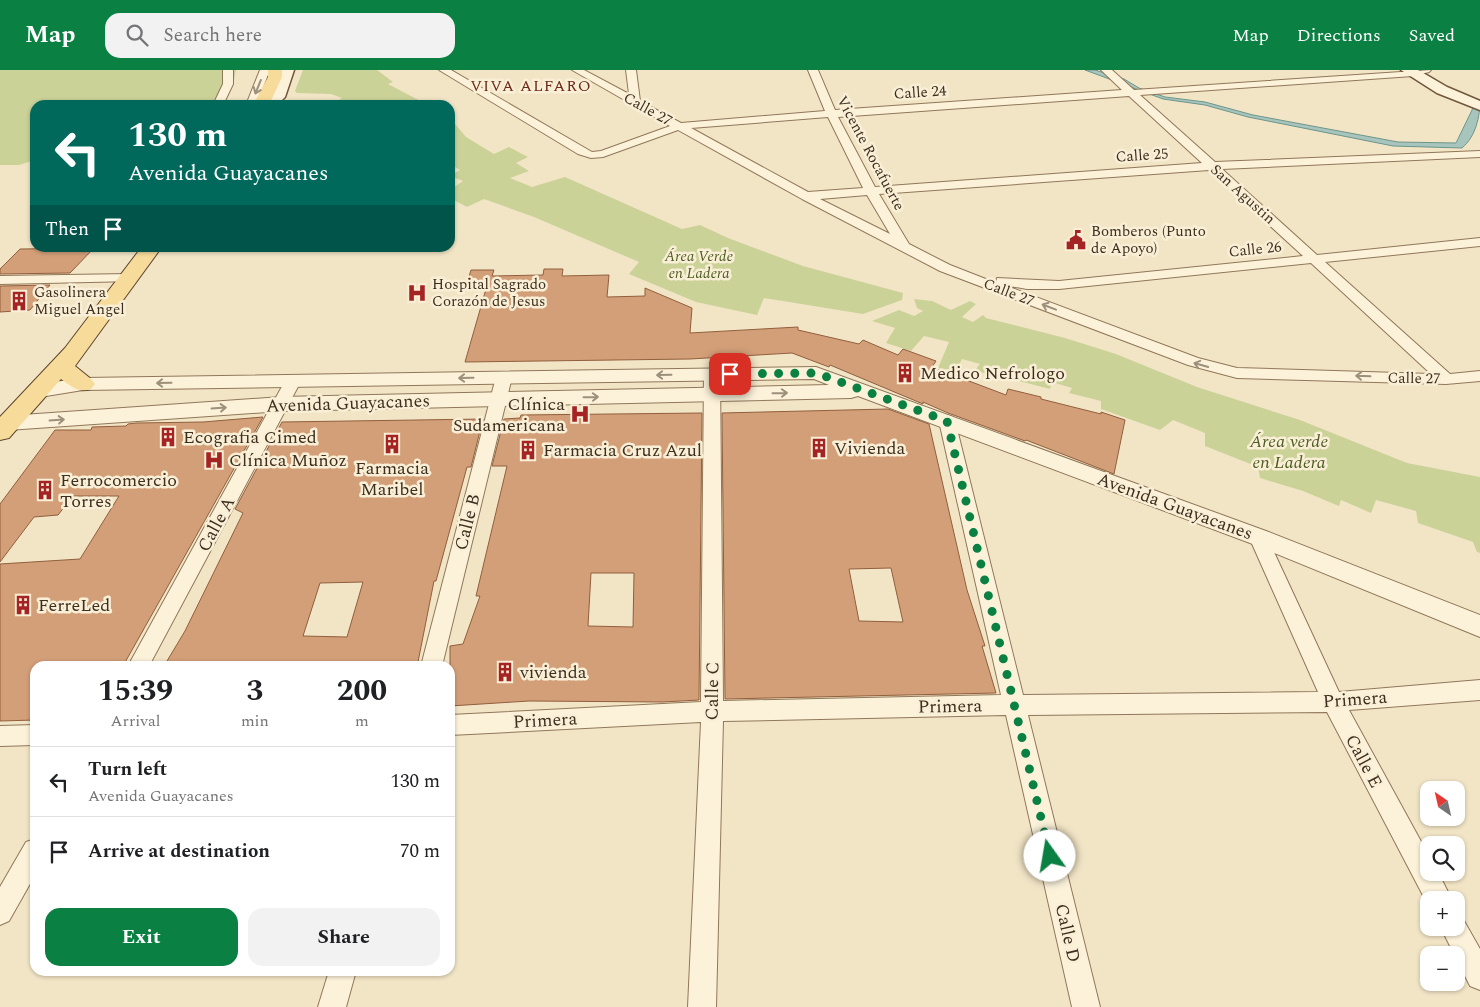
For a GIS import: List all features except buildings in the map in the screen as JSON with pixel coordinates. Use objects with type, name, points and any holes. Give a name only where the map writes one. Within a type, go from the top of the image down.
[{"type":"main road","points":[[264,100],[275,78],[276,70]]},
{"type":"main road","points":[[274,100],[278,97],[287,70]]},
{"type":"main road","points":[[1416,71],[1442,90],[1480,106]]},
{"type":"main road","points":[[83,384],[69,374],[63,366],[148,252]]},
{"type":"main road","points":[[4,428],[73,353]]},
{"type":"street","points":[[220,100],[228,84],[228,70]]},
{"type":"street","points":[[253,100],[266,70]]},
{"type":"street","name":"Calle 24","points":[[444,70],[582,152],[591,155],[616,150],[680,126],[1416,71]]},
{"type":"street","name":"Calle 27","points":[[577,70],[806,196],[945,268],[1193,362],[1237,373],[1446,379],[1480,376]]},
{"type":"street","points":[[631,70],[636,102]]},
{"type":"street","name":"Vicente Rocafuerte","points":[[813,70],[830,114],[869,190],[905,248]]},
{"type":"street","name":"San Agustin","points":[[1106,70],[1446,379]]},
{"type":"street","name":"Calle 25","points":[[806,196],[1213,166],[1480,154]]},
{"type":"street","name":"Calle 26","points":[[945,268],[1027,285],[1059,285],[1480,242]]},
{"type":"street","points":[[0,280],[130,278]]},
{"type":"street","name":"Avenida Guayacanes","points":[[40,390],[83,384],[504,378],[867,391],[1258,537],[1480,626]]},
{"type":"street","name":"Calle B","points":[[433,661],[504,378]]},
{"type":"street","name":"Calle A","points":[[141,661],[292,381]]},
{"type":"street","name":"Avenida Guayacanes","points":[[4,428],[281,404],[498,399],[713,384]]},
{"type":"street","name":"Calle C","points":[[702,1007],[712,711],[713,384]]},
{"type":"street","name":"Calle D","points":[[947,421],[1086,1007]]},
{"type":"street","name":"Calle E","points":[[1258,537],[1332,702],[1434,891]]},
{"type":"street","name":"Primera","points":[[455,725],[712,711],[1014,705],[1332,702],[1480,690]]},
{"type":"street","points":[[0,736],[30,735]]},
{"type":"street","points":[[0,912],[30,860]]},
{"type":"street","points":[[1458,936],[1480,976]]},
{"type":"street","points":[[332,1007],[341,976]]},
{"type":"green space","points":[[0,70],[236,70],[233,85],[226,100],[30,100],[30,162],[19,165],[0,165]]},
{"type":"green space","points":[[303,70],[377,70],[393,82],[388,84],[418,100],[339,100],[342,98],[331,94],[297,93],[295,91]]},
{"type":"green space","name":"Área Verde en Ladera","points":[[455,124],[466,137],[494,154],[509,147],[528,157],[516,163],[529,171],[510,178],[532,187],[565,177],[682,229],[700,225],[728,238],[803,266],[903,293],[902,300],[863,314],[764,298],[757,315],[696,302],[629,274],[639,262],[534,217],[484,199],[467,207],[455,201],[455,187],[463,181],[455,178],[455,173],[460,170],[455,167]]},
{"type":"green space","name":"Área verde en Ladera","points":[[914,299],[932,301],[951,310],[970,301],[976,304],[962,317],[973,322],[983,315],[986,318],[1065,338],[1116,354],[1197,387],[1300,420],[1407,463],[1480,477],[1480,553],[1477,552],[1473,542],[1418,523],[1416,511],[1376,500],[1371,513],[1341,500],[1339,506],[1303,491],[1260,478],[1258,467],[1205,446],[1205,433],[1173,420],[1160,430],[1101,409],[1101,401],[1069,393],[1072,388],[1052,382],[1050,389],[1019,381],[1022,374],[993,367],[989,375],[975,370],[980,364],[962,359],[956,371],[938,368],[949,342],[924,336],[911,351],[886,343],[895,328],[872,321],[899,310],[914,316],[923,311],[917,308]]},
{"type":"water","points":[[1085,70],[1095,70],[1124,79],[1139,88],[1165,97],[1205,102],[1253,115],[1398,142],[1456,143],[1473,108],[1480,99],[1479,113],[1474,132],[1462,148],[1393,146],[1248,117],[1205,105],[1163,99]]},
{"type":"place","name":"Bomberos (Punto de Apoyo)","points":[[1076,240]]},
{"type":"place","name":"Hospital Sagrado Corazón de Jesus","points":[[417,293]]},
{"type":"place","name":"Gasolinera Miguel Angel","points":[[19,301]]},
{"type":"place","name":"Medico Nefrologo","points":[[905,373]]},
{"type":"place","name":"Clínica Sudamericana","points":[[580,414]]},
{"type":"place","name":"Ecografia Cimed","points":[[168,437]]},
{"type":"place","name":"Farmacia Maribel","points":[[392,444]]},
{"type":"place","name":"Vivienda","points":[[819,448]]},
{"type":"place","name":"Farmacia Cruz Azul","points":[[528,450]]},
{"type":"place","name":"Clínica Muñoz","points":[[214,460]]},
{"type":"place","name":"Ferrocomercio Torres","points":[[45,490]]},
{"type":"place","name":"FerreLed","points":[[23,605]]},
{"type":"place","name":"vivienda","points":[[505,672]]},
{"type":"district","name":"VIVA ALFARO","points":[[531,85]]},
{"type":"route","points":[[730,374],[816,373],[947,421],[1050,856]]}]
